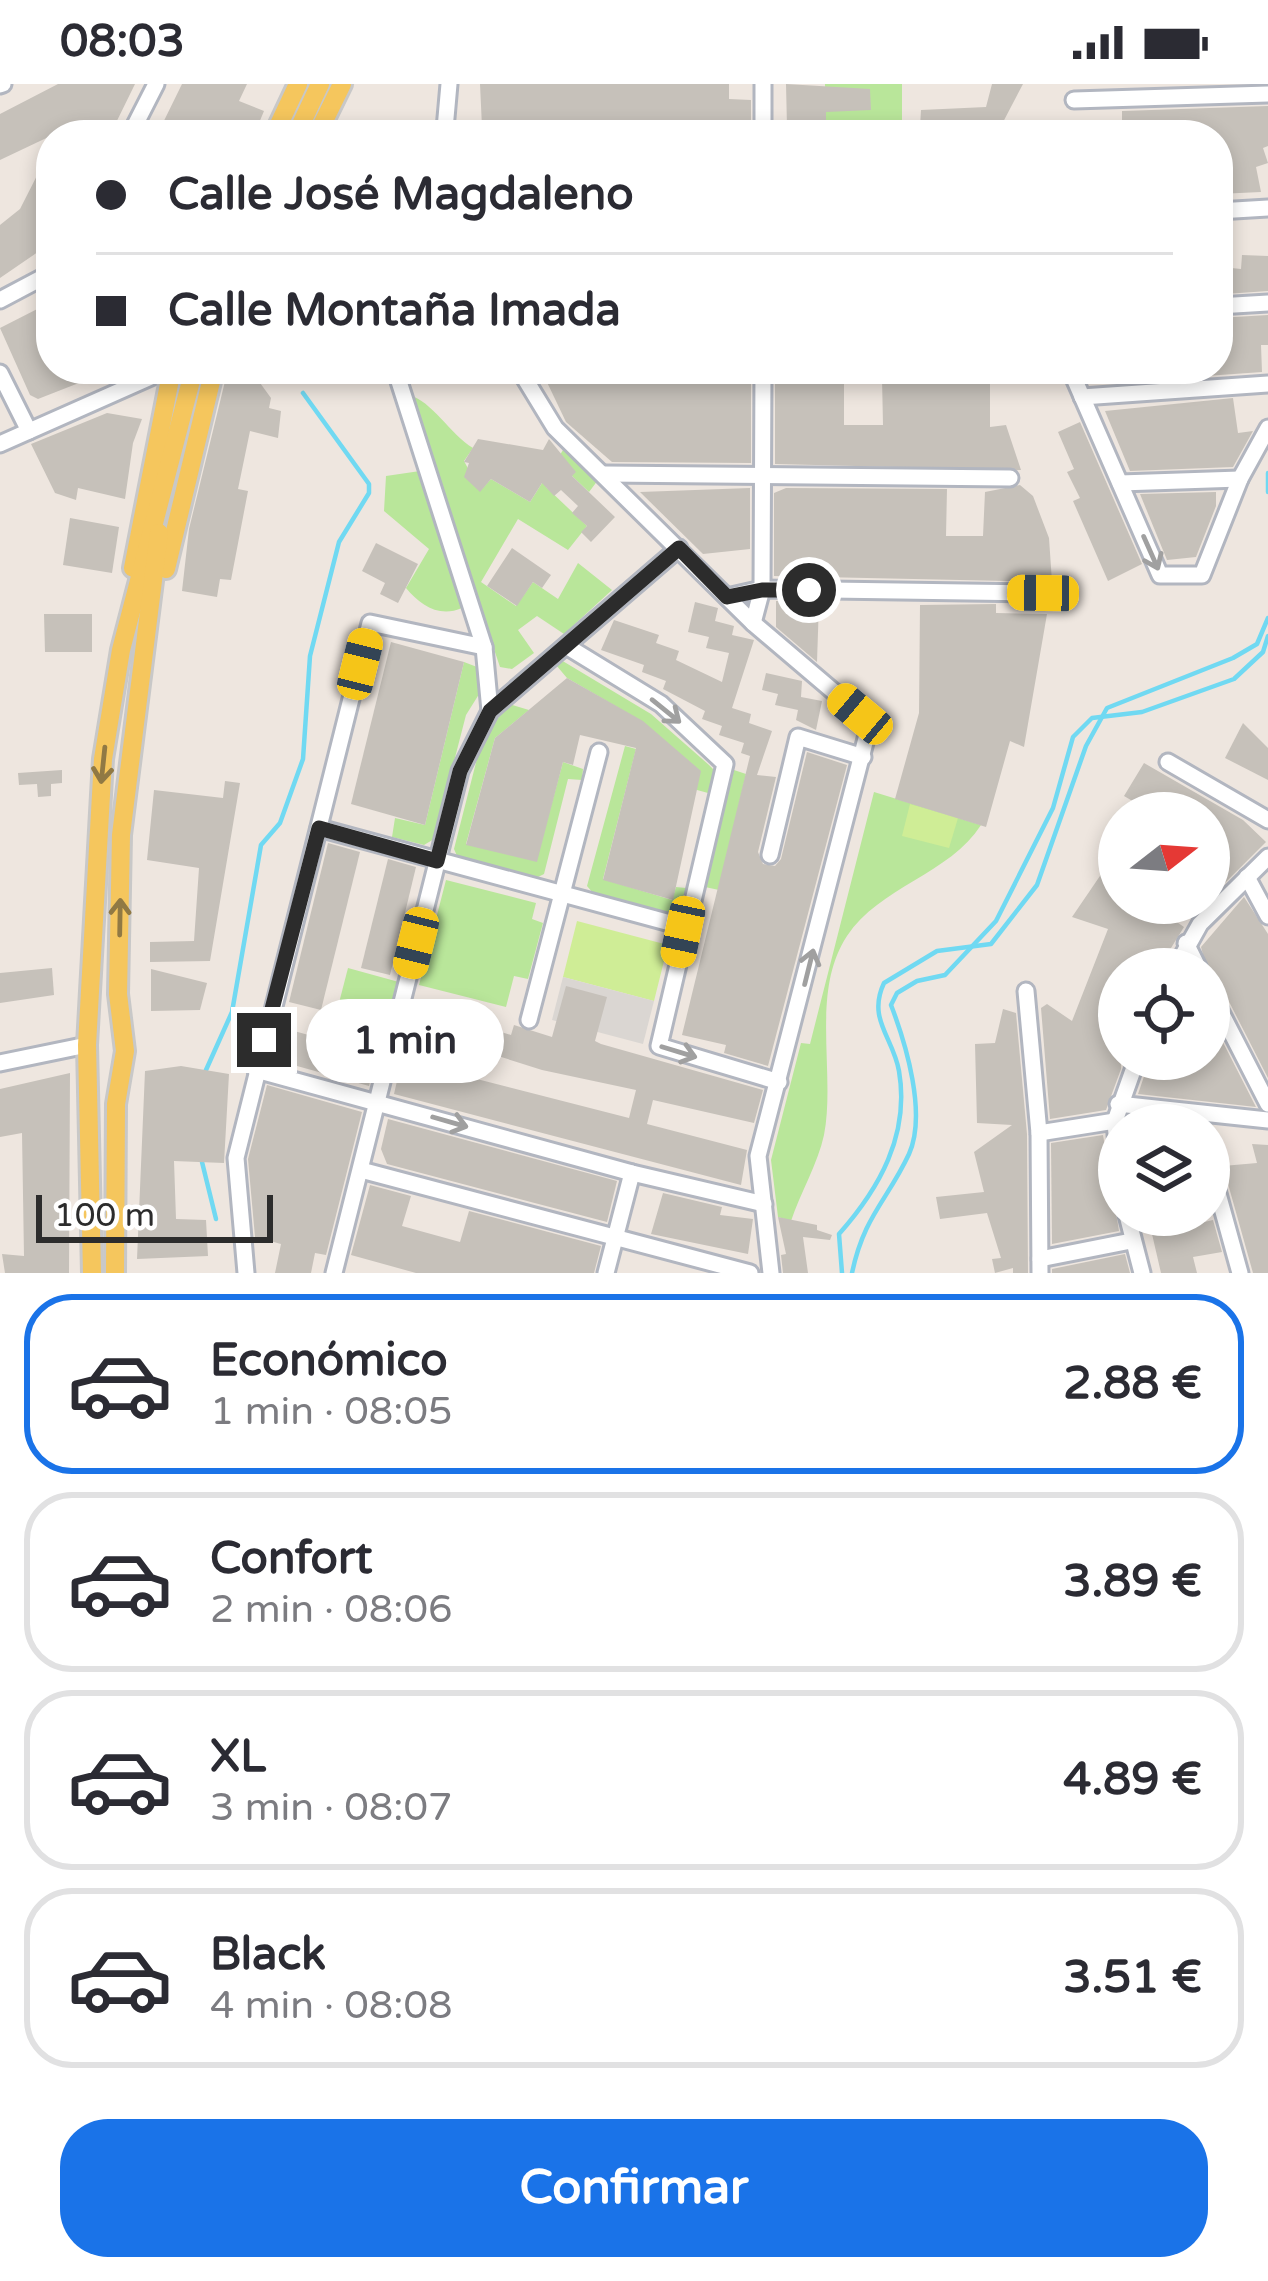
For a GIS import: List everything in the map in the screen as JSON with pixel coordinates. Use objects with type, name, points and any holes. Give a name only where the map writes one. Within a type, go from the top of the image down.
[{"type":"main road","points":[[281,120],[298,84]]},
{"type":"main road","points":[[303,120],[320,84]]},
{"type":"main road","points":[[324,120],[342,84]]},
{"type":"main road","points":[[92,1273],[89,1045],[99,803],[138,525],[168,384]]},
{"type":"main road","points":[[122,650],[191,384]]},
{"type":"main road","points":[[141,676],[210,384]]},
{"type":"main road","points":[[115,1273],[120,1060],[125,1051],[118,994],[121,835],[160,516]]},
{"type":"main road","points":[[89,1045],[100,1027],[122,1034]]},
{"type":"main road","points":[[89,1045],[98,1063],[120,1060]]},
{"type":"street","points":[[138,120],[156,84]]},
{"type":"street","points":[[447,120],[449,84]]},
{"type":"street","points":[[763,84],[763,120]]},
{"type":"street","points":[[1074,100],[1268,94]]},
{"type":"street","points":[[1233,210],[1268,208]]},
{"type":"street","points":[[0,300],[36,282]]},
{"type":"street","points":[[1233,305],[1268,303]]},
{"type":"street","points":[[0,374],[29,431]]},
{"type":"street","points":[[0,444],[137,384]]},
{"type":"street","points":[[399,384],[484,647],[490,711]]},
{"type":"street","points":[[528,384],[555,428],[753,623],[860,714],[869,727],[758,1156],[771,1273]]},
{"type":"street","points":[[753,623],[762,590],[763,384]]},
{"type":"street","points":[[1076,384],[1160,575],[1202,575],[1240,479],[1268,428]]},
{"type":"street","points":[[1082,397],[1268,384]]},
{"type":"street","points":[[604,474],[1010,478]]},
{"type":"street","points":[[1120,483],[1240,479]]},
{"type":"street","points":[[334,1273],[460,771],[490,711],[679,548]]},
{"type":"street","points":[[727,597],[762,590],[1043,593]]},
{"type":"street","points":[[246,1273],[236,1158],[370,623],[484,647]]},
{"type":"street","points":[[568,646],[661,704],[725,764],[659,1046],[779,1082]]},
{"type":"street","points":[[770,855],[798,737],[862,757]]},
{"type":"street","points":[[529,1020],[599,752]]},
{"type":"street","points":[[1168,762],[1268,820]]},
{"type":"street","points":[[319,828],[560,897],[685,927]]},
{"type":"street","points":[[1184,948],[1268,857]]},
{"type":"street","points":[[1247,877],[1268,916]]},
{"type":"street","points":[[1186,943],[1188,948]]},
{"type":"street","points":[[1026,992],[1039,1133],[1040,1266],[1131,1240]]},
{"type":"street","points":[[1230,1030],[1268,1104]]},
{"type":"street","points":[[0,1063],[89,1045]]},
{"type":"street","points":[[256,1070],[632,1173],[764,1204]]},
{"type":"street","points":[[1039,1133],[1098,1117]]},
{"type":"street","points":[[1230,1119],[1268,1120]]},
{"type":"street","points":[[362,1170],[750,1273]]},
{"type":"street","points":[[606,1273],[632,1173]]},
{"type":"street","points":[[1130,1236],[1142,1273]]},
{"type":"street","points":[[1230,1236],[1240,1273]]},
{"type":"green space","points":[[825,84],[902,84],[902,120],[826,120]]},
{"type":"green space","points":[[409,395],[473,448],[464,461],[480,491],[491,479],[530,502],[563,450],[598,480],[589,492],[572,476],[546,487],[587,526],[568,550],[518,519],[481,582],[516,606],[533,582],[558,599],[578,563],[612,590],[564,634],[537,616],[518,630],[534,653],[512,669],[500,667]]},
{"type":"green space","points":[[420,471],[462,608],[454,611],[431,608],[406,588],[429,549],[384,511],[386,476]]},
{"type":"green space","points":[[561,660],[651,714],[709,765],[714,770],[708,793],[697,790],[643,722],[567,678],[556,665]]},
{"type":"green space","points":[[464,662],[477,667],[481,691],[466,715],[434,839],[424,845],[392,837],[395,818],[425,825]]},
{"type":"green space","points":[[509,704],[529,710],[495,738],[466,844],[536,861],[563,762],[583,769],[582,780],[568,779],[544,874],[538,877],[457,856],[454,849],[482,739]]},
{"type":"green space","points":[[625,746],[636,749],[603,879],[672,900],[676,887],[686,888],[682,910],[674,914],[593,893],[587,886]]},
{"type":"green space","points":[[734,770],[746,774],[719,890],[705,887]]},
{"type":"green space","points":[[874,792],[981,825],[951,856],[861,919],[836,958],[827,1007],[824,1135],[791,1221],[778,1217],[771,1160],[801,1043],[810,1044]]},
{"type":"green space","points":[[910,804],[958,818],[949,848],[902,836]]},
{"type":"green space","points":[[446,880],[536,903],[532,919],[543,923],[528,979],[514,976],[506,1007],[419,985]]},
{"type":"green space","points":[[577,921],[668,945],[654,1001],[563,977]]},
{"type":"green space","points":[[348,968],[406,984],[391,1042],[333,1026]]},
{"type":"shaded area","points":[[563,977],[654,1001],[643,1044],[552,1020]]},
{"type":"building","points":[[58,84],[135,84],[117,120],[36,120],[36,143],[0,160],[0,114]]},
{"type":"building","points":[[182,84],[247,84],[239,101],[264,111],[260,120],[164,120]]},
{"type":"building","points":[[480,84],[729,84],[729,99],[751,100],[751,120],[482,120]]},
{"type":"building","points":[[786,84],[870,89],[871,110],[826,112],[826,120],[787,120]]},
{"type":"building","points":[[992,84],[1023,84],[1004,120],[920,120],[921,110],[986,107]]},
{"type":"building","points":[[1268,106],[1268,146],[1263,148],[1268,163],[1256,167],[1261,192],[1233,193],[1233,120],[1122,120],[1122,111]]},
{"type":"building","points":[[36,178],[36,253],[0,278],[0,225],[20,209]]},
{"type":"building","points":[[1242,255],[1268,256],[1268,291],[1233,293],[1233,268],[1241,269]]},
{"type":"building","points":[[36,310],[36,384],[76,384],[38,399],[30,395],[0,328]]},
{"type":"building","points":[[1268,315],[1268,345],[1261,345],[1262,372],[1233,374],[1233,317]]},
{"type":"building","points":[[224,384],[261,384],[271,398],[269,408],[281,411],[278,438],[250,431],[238,489],[248,491],[231,580],[220,579],[217,597],[182,591],[189,529]]},
{"type":"building","points":[[548,384],[751,384],[751,463],[612,462],[566,422]]},
{"type":"building","points":[[775,384],[844,384],[844,425],[883,425],[882,384],[990,384],[990,427],[1006,425],[1021,470],[775,464]]},
{"type":"building","points":[[1233,398],[1238,433],[1253,431],[1233,467],[1130,471],[1105,411]]},
{"type":"building","points":[[107,413],[142,419],[133,443],[125,499],[78,488],[76,500],[55,493],[31,444]]},
{"type":"building","points":[[1080,422],[1142,564],[1108,581],[1073,501],[1080,498],[1067,472],[1074,469],[1058,432]]},
{"type":"building","points":[[478,439],[543,450],[549,439],[576,472],[572,476],[615,517],[591,542],[581,532],[587,526],[572,513],[578,506],[561,490],[554,496],[542,483],[530,502],[491,479],[480,492],[464,477],[469,463],[464,462]]},
{"type":"building","points":[[1020,485],[1033,496],[1049,538],[1052,582],[774,576],[774,493],[786,488],[947,489],[946,536],[983,536],[985,492]]},
{"type":"building","points":[[750,488],[750,549],[703,554],[640,492]]},
{"type":"building","points":[[1216,492],[1216,506],[1196,557],[1167,560],[1140,494]]},
{"type":"building","points":[[70,518],[119,527],[112,573],[63,565]]},
{"type":"building","points":[[376,543],[418,564],[398,603],[380,594],[385,583],[362,571]]},
{"type":"building","points":[[512,548],[551,575],[542,588],[533,582],[517,606],[487,586]]},
{"type":"building","points":[[776,601],[819,602],[817,662],[776,627]]},
{"type":"building","points":[[695,602],[718,608],[715,621],[734,626],[732,635],[754,640],[732,708],[751,714],[749,723],[772,731],[757,775],[776,777],[758,852],[763,864],[775,866],[781,859],[807,752],[847,765],[768,1066],[724,1053],[726,1045],[682,1035],[750,756],[741,753],[744,743],[719,735],[722,726],[702,719],[705,711],[663,689],[666,681],[642,672],[644,665],[601,650],[614,620],[659,635],[656,643],[679,651],[676,660],[722,682],[729,653],[706,648],[709,637],[688,632]]},
{"type":"building","points":[[996,604],[996,613],[1047,614],[1024,747],[1010,741],[986,827],[895,799],[919,713],[920,605]]},
{"type":"building","points":[[44,614],[92,614],[92,652],[45,652]]},
{"type":"building","points":[[391,642],[464,662],[425,825],[351,804]]},
{"type":"building","points":[[766,673],[802,681],[801,697],[822,701],[816,730],[796,720],[798,710],[775,705],[778,694],[762,690]]},
{"type":"building","points":[[567,678],[643,721],[701,771],[673,900],[603,880],[636,748],[580,735],[573,765],[563,762],[537,862],[466,845],[495,738]]},
{"type":"building","points":[[1243,723],[1268,748],[1268,780],[1225,758]]},
{"type":"building","points":[[1144,763],[1194,792],[1126,792]]},
{"type":"building","points":[[62,770],[62,783],[51,784],[51,796],[38,797],[37,784],[19,785],[18,773]]},
{"type":"building","points":[[225,781],[240,783],[210,961],[150,962],[150,942],[194,941],[199,868],[147,860],[154,790],[223,798]]},
{"type":"building","points":[[1230,813],[1266,842],[1230,878]]},
{"type":"building","points":[[328,843],[360,852],[321,1010],[289,1002]]},
{"type":"building","points":[[388,859],[416,867],[390,975],[361,968]]},
{"type":"building","points":[[1098,879],[1098,924],[1184,927],[1171,948],[1101,948],[1108,929],[1072,917]]},
{"type":"building","points":[[1244,897],[1268,934],[1268,1078],[1230,1004],[1230,948],[1201,947],[1221,924],[1230,924],[1230,913]]},
{"type":"building","points":[[1098,955],[1098,1080],[1117,1080],[1108,1104],[1098,1104],[1098,1111],[1050,1119],[1041,1008],[1047,1004],[1072,1021]]},
{"type":"building","points":[[52,968],[54,995],[0,1003],[0,973]]},
{"type":"building","points":[[151,969],[207,983],[200,1010],[151,1011]]},
{"type":"building","points":[[566,986],[607,997],[595,1041],[763,1090],[754,1123],[653,1100],[647,1124],[747,1150],[741,1185],[394,1094],[415,1003],[444,1013],[447,1002],[459,1006],[456,1018],[511,1035],[514,1025],[552,1037]],"holes":[[[438,1037],[542,1070],[636,1090],[629,1118],[430,1067]]]},
{"type":"building","points":[[1003,1009],[1016,1013],[1027,1134],[1028,1273],[1013,1273],[1013,1268],[995,1273],[992,1259],[1001,1258],[987,1213],[940,1219],[936,1197],[984,1192],[974,1152],[1012,1125],[977,1123],[975,1044],[995,1043]]},
{"type":"building","points":[[287,1029],[366,1051],[369,1039],[380,1042],[369,1086],[279,1061]]},
{"type":"building","points":[[1230,1056],[1256,1107],[1230,1104],[1138,1094],[1143,1080],[1230,1080]]},
{"type":"building","points":[[181,1066],[229,1074],[224,1163],[174,1161],[176,1219],[206,1220],[208,1256],[137,1259],[145,1071]]},
{"type":"building","points":[[70,1073],[69,1273],[5,1273],[2,1254],[24,1256],[22,1133],[0,1137],[0,1089]]},
{"type":"building","points":[[267,1085],[362,1112],[326,1255],[315,1253],[311,1273],[275,1273],[281,1244],[255,1237],[248,1159]]},
{"type":"building","points":[[388,1119],[617,1181],[607,1222],[387,1164],[381,1149]]},
{"type":"building","points":[[1098,1136],[1098,1235],[1052,1244],[1051,1143]]},
{"type":"building","points":[[1252,1144],[1268,1145],[1268,1273],[1253,1273],[1230,1191],[1230,1165],[1257,1163]]},
{"type":"building","points":[[370,1185],[411,1196],[402,1226],[460,1242],[469,1211],[601,1246],[594,1273],[416,1273],[351,1255]]},
{"type":"building","points":[[663,1193],[722,1207],[720,1215],[753,1219],[748,1254],[651,1234]]},
{"type":"building","points":[[778,1217],[817,1225],[817,1230],[832,1235],[830,1240],[803,1237],[808,1273],[783,1273],[781,1255],[786,1254]]},
{"type":"building","points":[[1152,1236],[1218,1236],[1222,1252],[1193,1257],[1197,1273],[1161,1273]]},
{"type":"building","points":[[1125,1254],[1130,1273],[1052,1273],[1052,1269]]},
{"type":"waterway","points":[[206,1070],[232,1012],[261,845],[280,823],[303,759],[310,656],[339,542],[369,493],[369,484],[303,393]]},
{"type":"waterway","points":[[1268,473],[1268,492]]},
{"type":"waterway","points":[[842,1273],[839,1234],[878,1180],[900,1117],[899,1071],[878,1007],[884,983],[937,951],[991,944],[1037,885],[1086,746],[1107,708],[1233,658],[1257,644],[1268,618]]},
{"type":"waterway","points":[[852,1273],[863,1237],[914,1138],[912,1079],[891,1005],[897,993],[917,981],[945,975],[996,921],[1053,808],[1073,737],[1092,718],[1142,712],[1234,679],[1263,652],[1268,636]]},
{"type":"waterway","points":[[202,1162],[216,1219]]},
{"type":"route","points":[[264,1040],[319,828],[437,861],[460,771],[490,711],[679,548],[727,597],[762,590],[809,590]]}]
